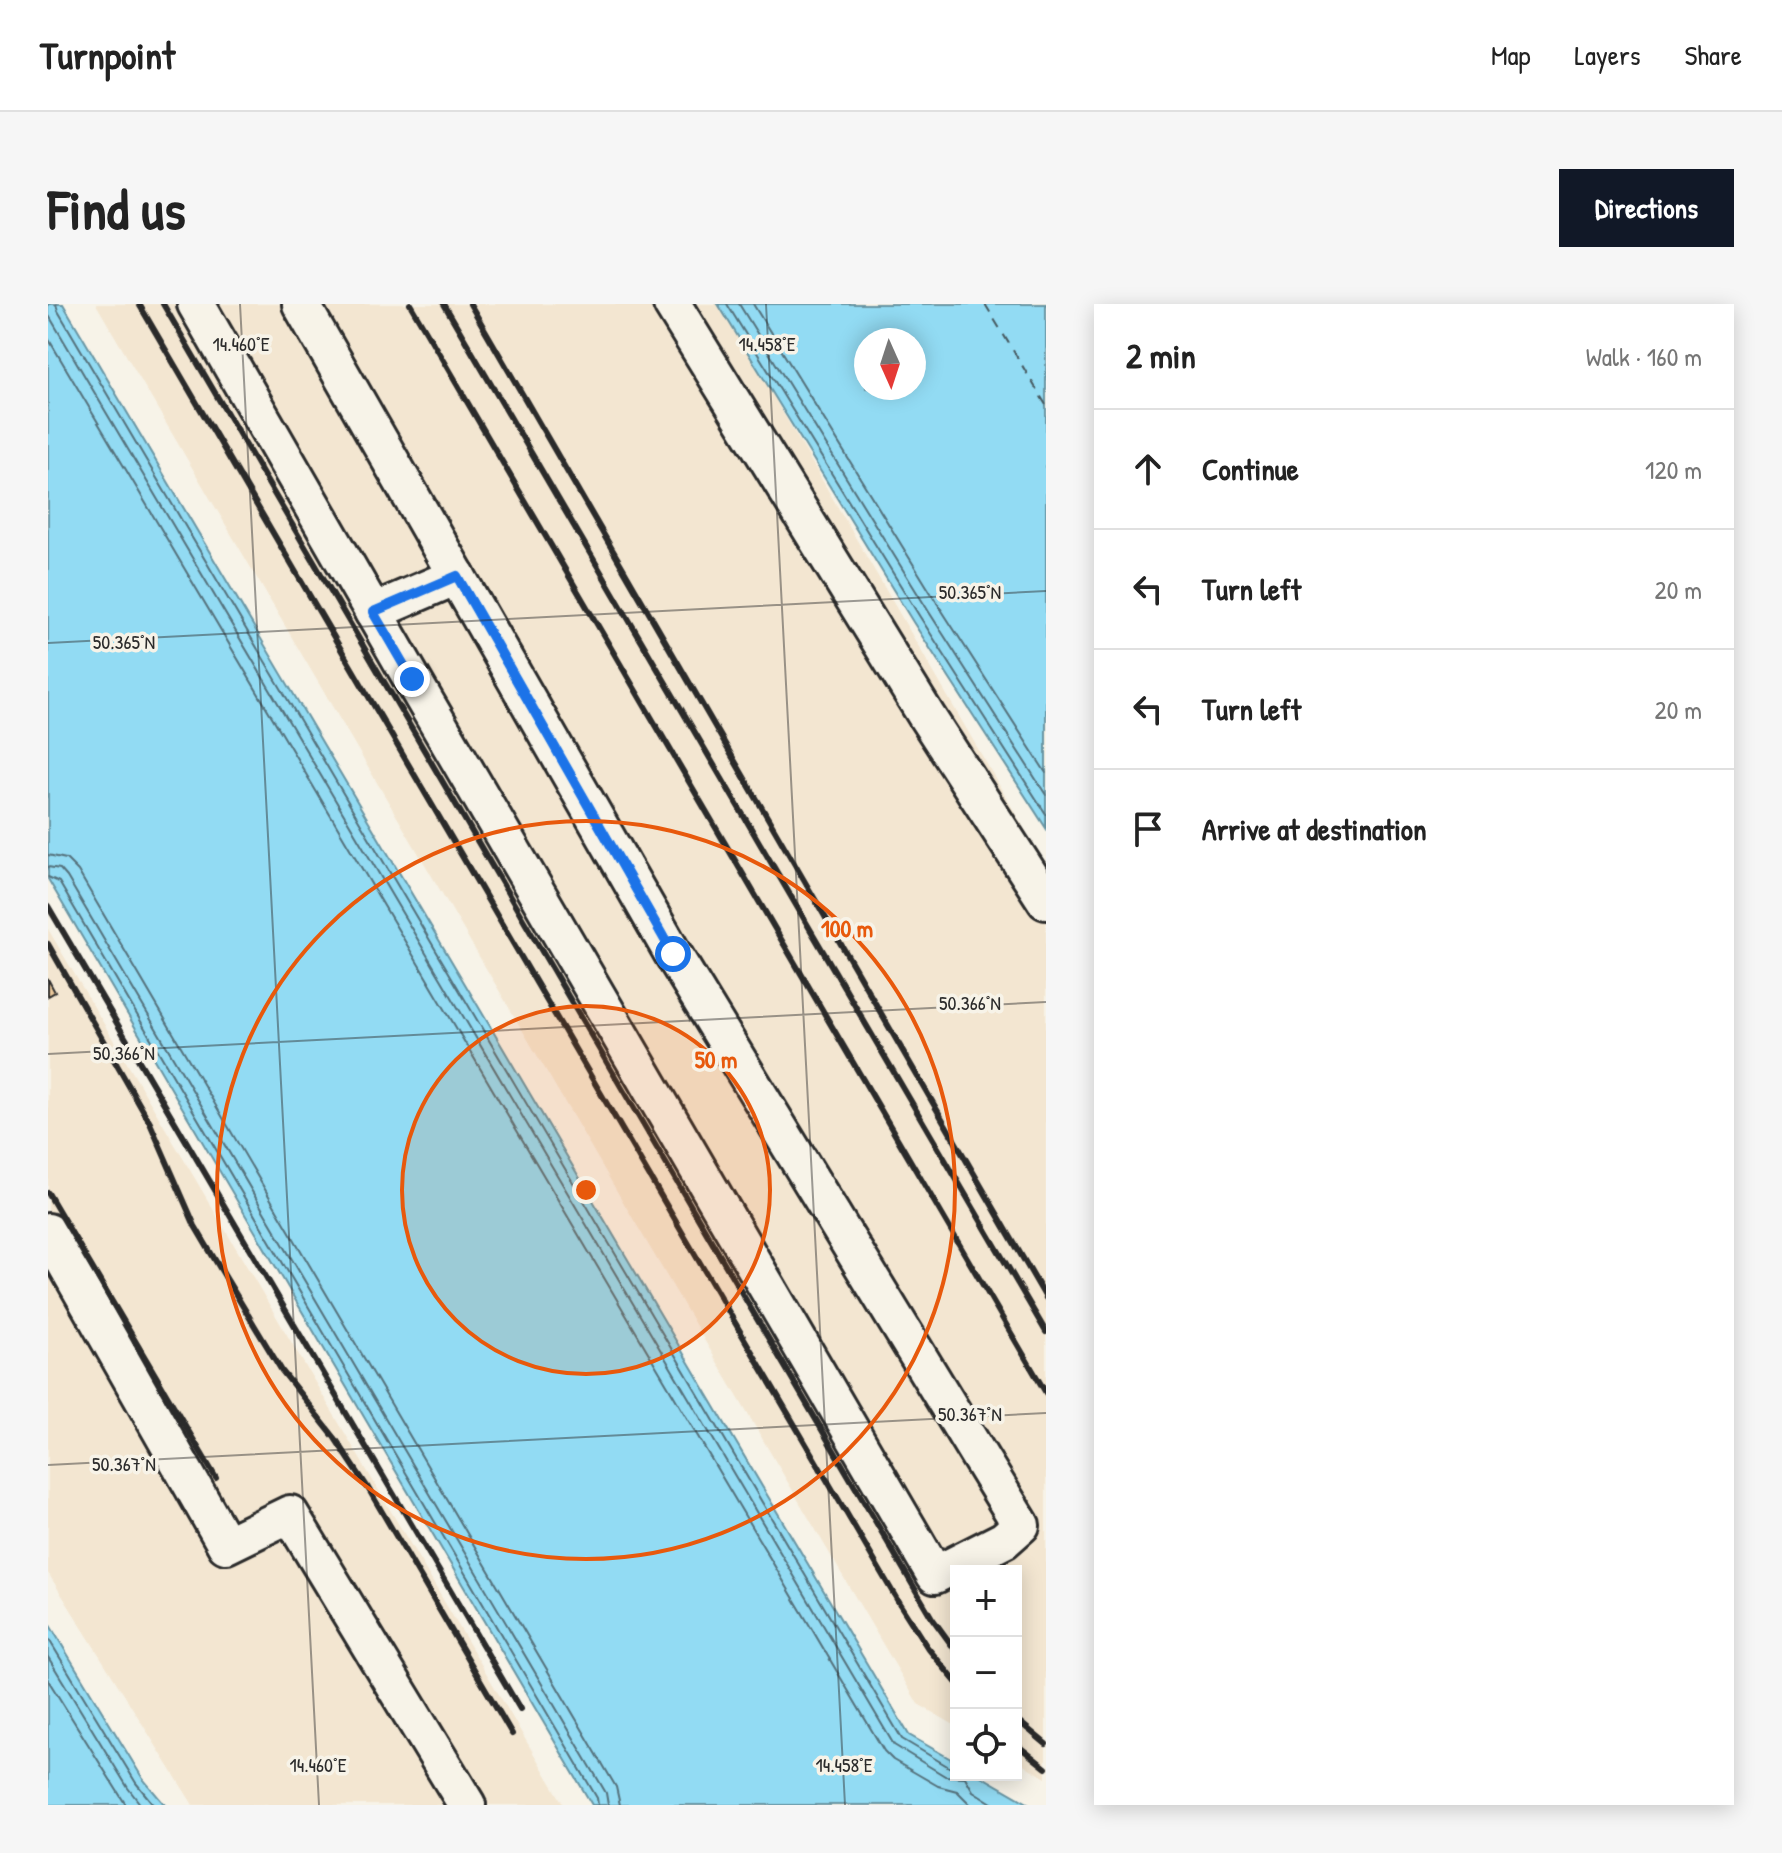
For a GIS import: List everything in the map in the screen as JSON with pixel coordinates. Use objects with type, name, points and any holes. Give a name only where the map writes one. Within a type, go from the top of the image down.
[{"type":"lane","points":[[196,304],[935,1575],[1004,1540],[1021,1525],[673,954],[301,304]]},
{"type":"lane","points":[[672,304],[927,717],[1046,901]]},
{"type":"lane","points":[[373,612],[457,576]]},
{"type":"lane","points":[[48,1232],[226,1545],[290,1514],[467,1805]]},
{"type":"shaded area","points":[[96,304],[720,304],[1046,866],[1046,1778],[1022,1764],[1022,1565],[950,1565],[950,1723],[918,1704]]},
{"type":"shaded area","points":[[48,929],[564,1805],[193,1805],[48,1573]]},
{"type":"water","points":[[48,304],[63,304],[909,1735],[950,1759],[950,1781],[989,1781],[1031,1805],[592,1805],[48,879]]},
{"type":"water","points":[[718,304],[1046,304],[1046,828],[913,622]]},
{"type":"water","points":[[48,1622],[143,1779],[165,1805],[48,1805]]},
{"type":"building","points":[[48,979],[55,992],[48,996]]},
{"type":"ferry route","points":[[985,304],[1046,405]]},
{"type":"railway","points":[[139,304],[899,1603],[927,1647],[950,1675]]},
{"type":"railway","points":[[163,304],[932,1618],[950,1643]]},
{"type":"railway","points":[[410,304],[1046,1393]]},
{"type":"railway","points":[[444,304],[1046,1332]]},
{"type":"railway","points":[[470,304],[1046,1298]]},
{"type":"railway","points":[[48,906],[520,1709]]},
{"type":"railway","points":[[48,944],[150,1123],[195,1226],[282,1371],[335,1438],[368,1488],[512,1734]]},
{"type":"railway","points":[[48,1193],[216,1478]]},
{"type":"railway","points":[[1022,1724],[1046,1744]]},
{"type":"railway","points":[[1022,1749],[1046,1768]]},
{"type":"route","points":[[412,679],[373,612],[457,576],[673,954]]}]
